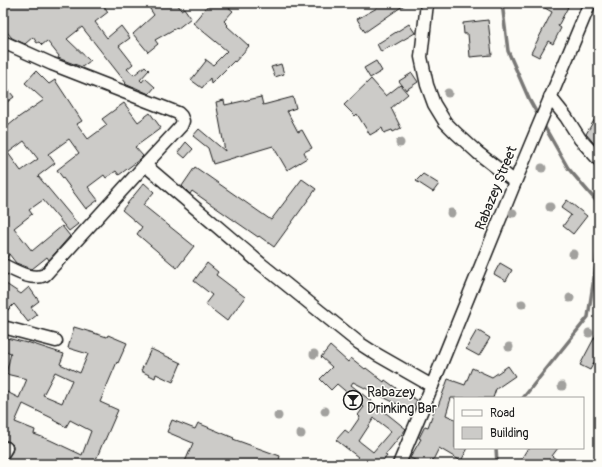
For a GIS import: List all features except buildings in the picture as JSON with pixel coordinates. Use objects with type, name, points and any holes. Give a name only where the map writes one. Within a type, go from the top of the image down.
[{"type":"street","points":[[427,3],[421,57],[427,85],[434,104],[445,122],[456,133],[478,153],[515,182]]},
{"type":"street","name":"Rabazey Street","points":[[399,464],[535,132],[542,120],[550,97],[590,3]]},
{"type":"street","points":[[3,42],[52,64],[178,113],[183,121],[181,126],[45,275],[41,277],[34,277],[3,266]]},
{"type":"street","points":[[550,97],[566,117],[580,139],[599,160]]},
{"type":"street","points":[[145,165],[262,264],[359,343],[432,386]]},
{"type":"street","points":[[3,327],[56,341]]},
{"type":"waterway","points":[[502,3],[508,51],[529,99],[539,117]]},
{"type":"waterway","points":[[543,124],[568,168],[598,203],[599,209]]},
{"type":"waterway","points":[[524,397],[588,317],[599,245]]},
{"type":"waterway","points":[[496,449],[497,464]]},
{"type":"place","name":"Rabazey Drinking Bar","points":[[353,400]]}]
